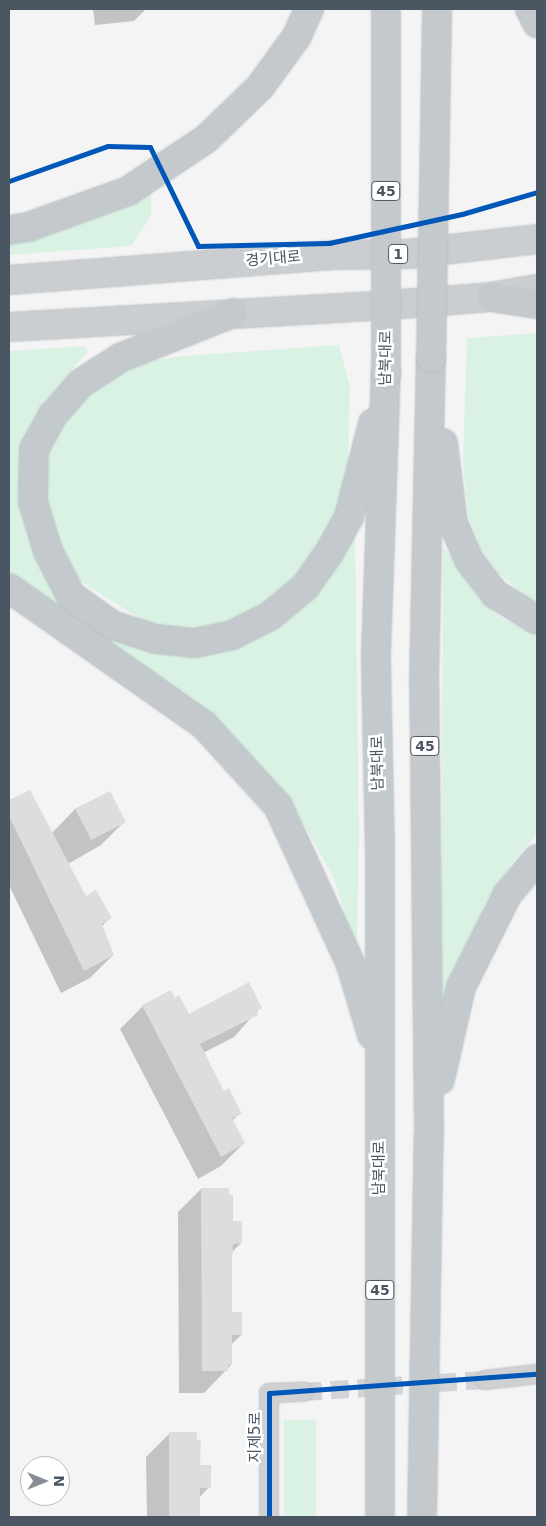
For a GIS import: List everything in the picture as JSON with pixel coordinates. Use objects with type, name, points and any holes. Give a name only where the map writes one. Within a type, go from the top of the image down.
[{"type":"highway","points":[[9,230],[28,227],[128,191],[206,140],[260,87],[297,36],[309,9]]},
{"type":"highway","name":"남북대로","points":[[380,1517],[380,1063],[376,654],[386,373],[386,9]]},
{"type":"highway","name":"45","points":[[422,1517],[429,1133],[424,685],[437,9]]},
{"type":"highway","points":[[530,9],[537,23]]},
{"type":"highway","points":[[491,297],[537,304]]},
{"type":"highway","points":[[233,313],[120,358],[81,383],[53,415],[34,449],[33,502],[48,551],[71,596],[112,625],[156,639],[204,641],[232,636],[270,616],[304,587],[329,553],[349,517],[386,373]]},
{"type":"highway","points":[[431,358],[454,523],[469,560],[495,594],[537,620]]},
{"type":"highway","points":[[9,588],[204,725],[278,806],[351,965],[380,1063]]},
{"type":"highway","points":[[9,595],[55,621]]},
{"type":"highway","points":[[429,1133],[460,987],[507,895],[537,859]]},
{"type":"main road","name":"경기대로","points":[[9,280],[332,255],[408,254],[537,239]]},
{"type":"main road","points":[[9,327],[491,297],[537,289]]},
{"type":"street","points":[[484,1380],[537,1374]]},
{"type":"street","name":"지제5로","points":[[269,1517],[269,1392],[304,1392]]},
{"type":"green space","points":[[151,193],[151,216],[131,246],[9,255],[9,239],[108,210]]},
{"type":"green space","points":[[537,333],[537,602],[524,595],[498,572],[481,549],[468,515],[463,461],[467,338]]},
{"type":"green space","points":[[339,345],[350,387],[348,461],[341,495],[333,529],[283,594],[238,619],[194,629],[163,626],[139,618],[80,581],[56,542],[43,499],[45,449],[64,420],[97,386],[127,364],[185,356]]},
{"type":"green space","points":[[85,346],[88,351],[43,403],[21,447],[23,502],[109,633],[237,641],[355,527],[359,831],[357,942],[353,942],[334,878],[293,805],[238,741],[207,713],[9,577],[9,351]]},
{"type":"green space","points":[[443,546],[480,600],[503,619],[537,636],[537,834],[512,863],[485,903],[447,1001],[441,1001]]},
{"type":"green space","points":[[284,1420],[316,1420],[316,1517],[284,1517]]},
{"type":"building","points":[[30,790],[86,896],[96,890],[112,918],[102,924],[114,955],[84,971],[9,816],[9,800]]},
{"type":"building","points":[[110,791],[126,822],[91,840],[75,809]]},
{"type":"building","points":[[249,982],[262,1008],[256,1011],[258,1015],[200,1044],[224,1091],[229,1088],[242,1114],[232,1118],[245,1143],[221,1157],[142,1005],[171,990],[175,998],[179,995],[189,1014]]},
{"type":"building","points":[[201,1188],[229,1188],[229,1195],[233,1195],[233,1221],[242,1221],[242,1243],[233,1244],[232,1312],[242,1312],[242,1335],[232,1335],[232,1365],[228,1365],[228,1371],[202,1371]]},
{"type":"building","points":[[169,1432],[197,1432],[197,1440],[201,1439],[200,1465],[211,1465],[211,1488],[200,1488],[200,1517],[169,1517]]},
{"type":"tunnel","points":[[304,1392],[485,1380]]},
{"type":"cycle path","points":[[9,181],[108,146],[150,147],[198,246],[329,243],[462,214],[537,192]]},
{"type":"cycle path","points":[[269,1517],[269,1393],[537,1374]]}]
